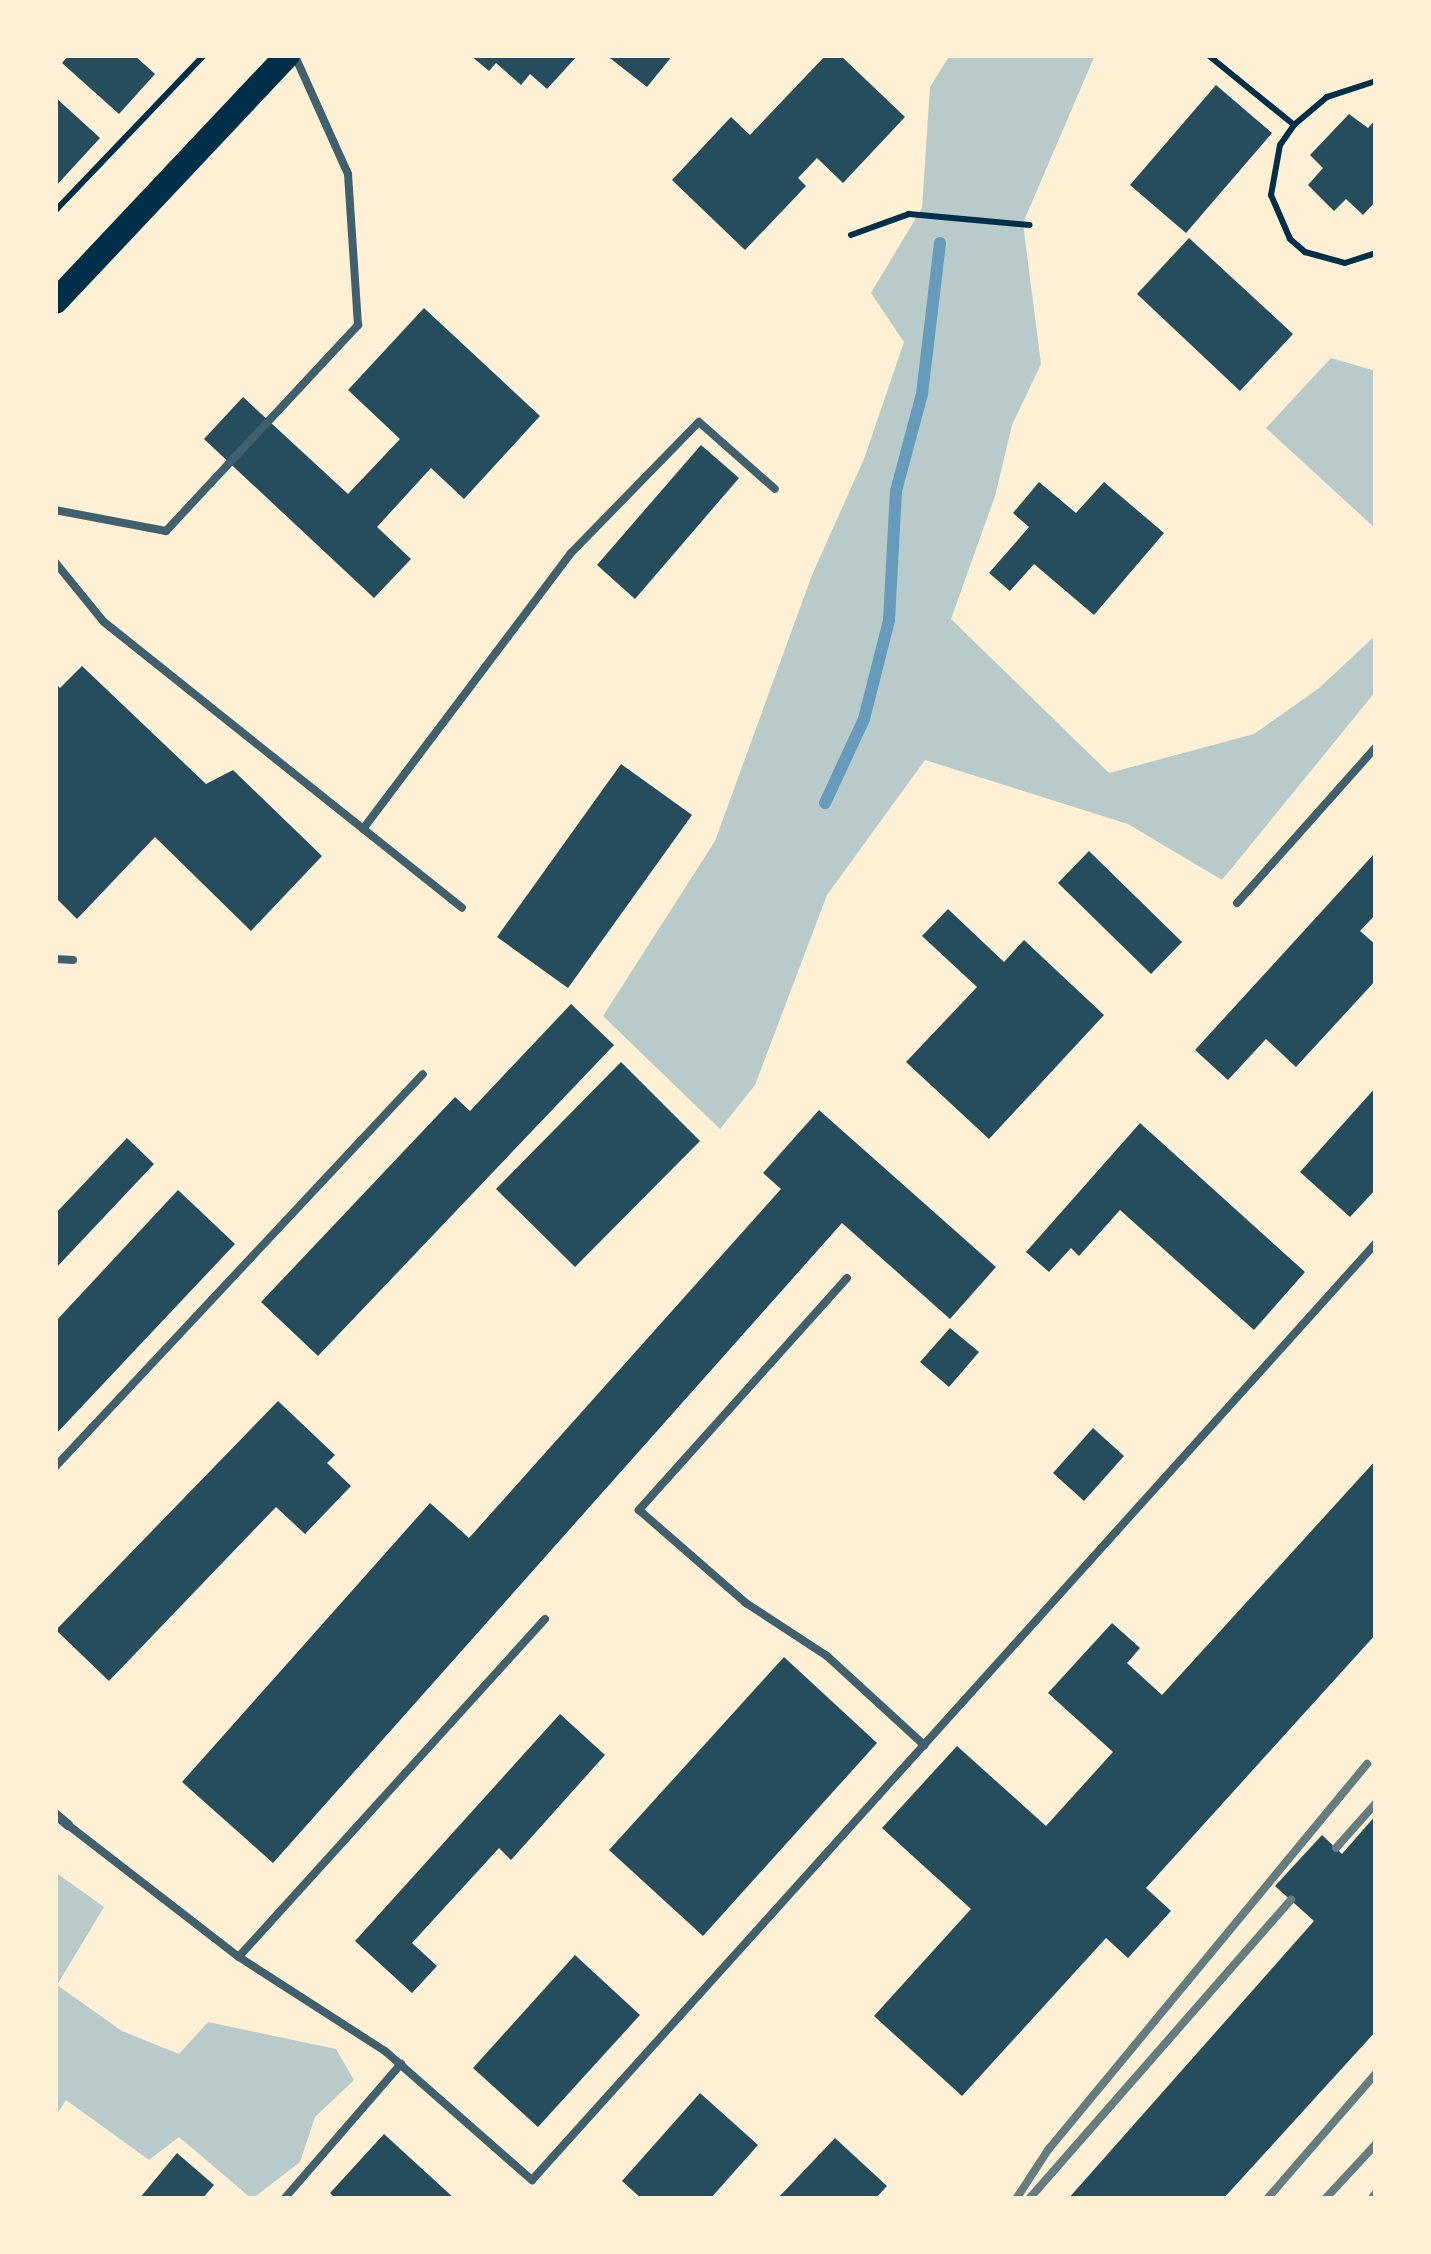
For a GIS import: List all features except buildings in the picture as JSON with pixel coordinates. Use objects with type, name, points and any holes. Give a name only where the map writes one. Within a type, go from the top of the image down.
[{"type":"main road","points":[[55,301],[291,55]]},
{"type":"street","points":[[55,1814],[68,1825]]},
{"type":"lane","points":[[55,510],[166,531],[358,325],[348,174],[291,55]]},
{"type":"lane","points":[[363,830],[571,553],[699,422],[775,488]]},
{"type":"lane","points":[[55,562],[104,622],[462,908]]},
{"type":"lane","points":[[1237,903],[1376,747]]},
{"type":"lane","points":[[55,959],[72,960]]},
{"type":"lane","points":[[55,1468],[423,1074]]},
{"type":"lane","points":[[68,1825],[239,1957],[400,2064],[532,2180],[1376,1243]]},
{"type":"lane","points":[[847,1278],[639,1510],[746,1603],[826,1656],[924,1745]]},
{"type":"lane","points":[[239,1957],[545,1620]]},
{"type":"lane","points":[[284,2199],[400,2064]]},
{"type":"path","points":[[55,211],[204,55]]},
{"type":"path","points":[[1208,55],[1294,125]]},
{"type":"path","points":[[1376,81],[1327,97],[1294,125],[1280,145],[1271,194],[1290,238],[1325,262],[1346,264],[1376,253]]},
{"type":"path","points":[[850,235],[909,214],[1030,225]]},
{"type":"shaded area","points":[[950,55],[1095,55],[1023,223],[1041,364],[1012,425],[995,496],[951,619],[1109,773],[1254,734],[1319,688],[1376,635],[1376,691],[1222,880],[1128,824],[925,760],[827,895],[755,1085],[720,1129],[603,1016],[715,841],[812,575],[864,459],[904,342],[871,293],[922,208],[930,87]]},
{"type":"shaded area","points":[[1331,358],[1376,371],[1376,529],[1266,428]]},
{"type":"shaded area","points":[[55,1872],[104,1907],[57,1985],[122,2031],[179,2054],[208,2022],[336,2049],[354,2080],[315,2117],[300,2162],[252,2199],[179,2137],[149,2160],[66,2100],[55,2117]]},
{"type":"waterway","points":[[825,803],[864,719],[889,620],[896,491],[922,394],[940,243]]},
{"type":"railway","points":[[1016,2199],[1048,2150],[1367,1764]]},
{"type":"railway","points":[[1336,1848],[1376,1803]]},
{"type":"railway","points":[[1029,2199],[1291,1900]]},
{"type":"railway","points":[[1267,2199],[1376,2073]]},
{"type":"railway","points":[[1325,2199],[1376,2144]]},
{"type":"railway","points":[[1371,2199],[1376,2193]]}]
